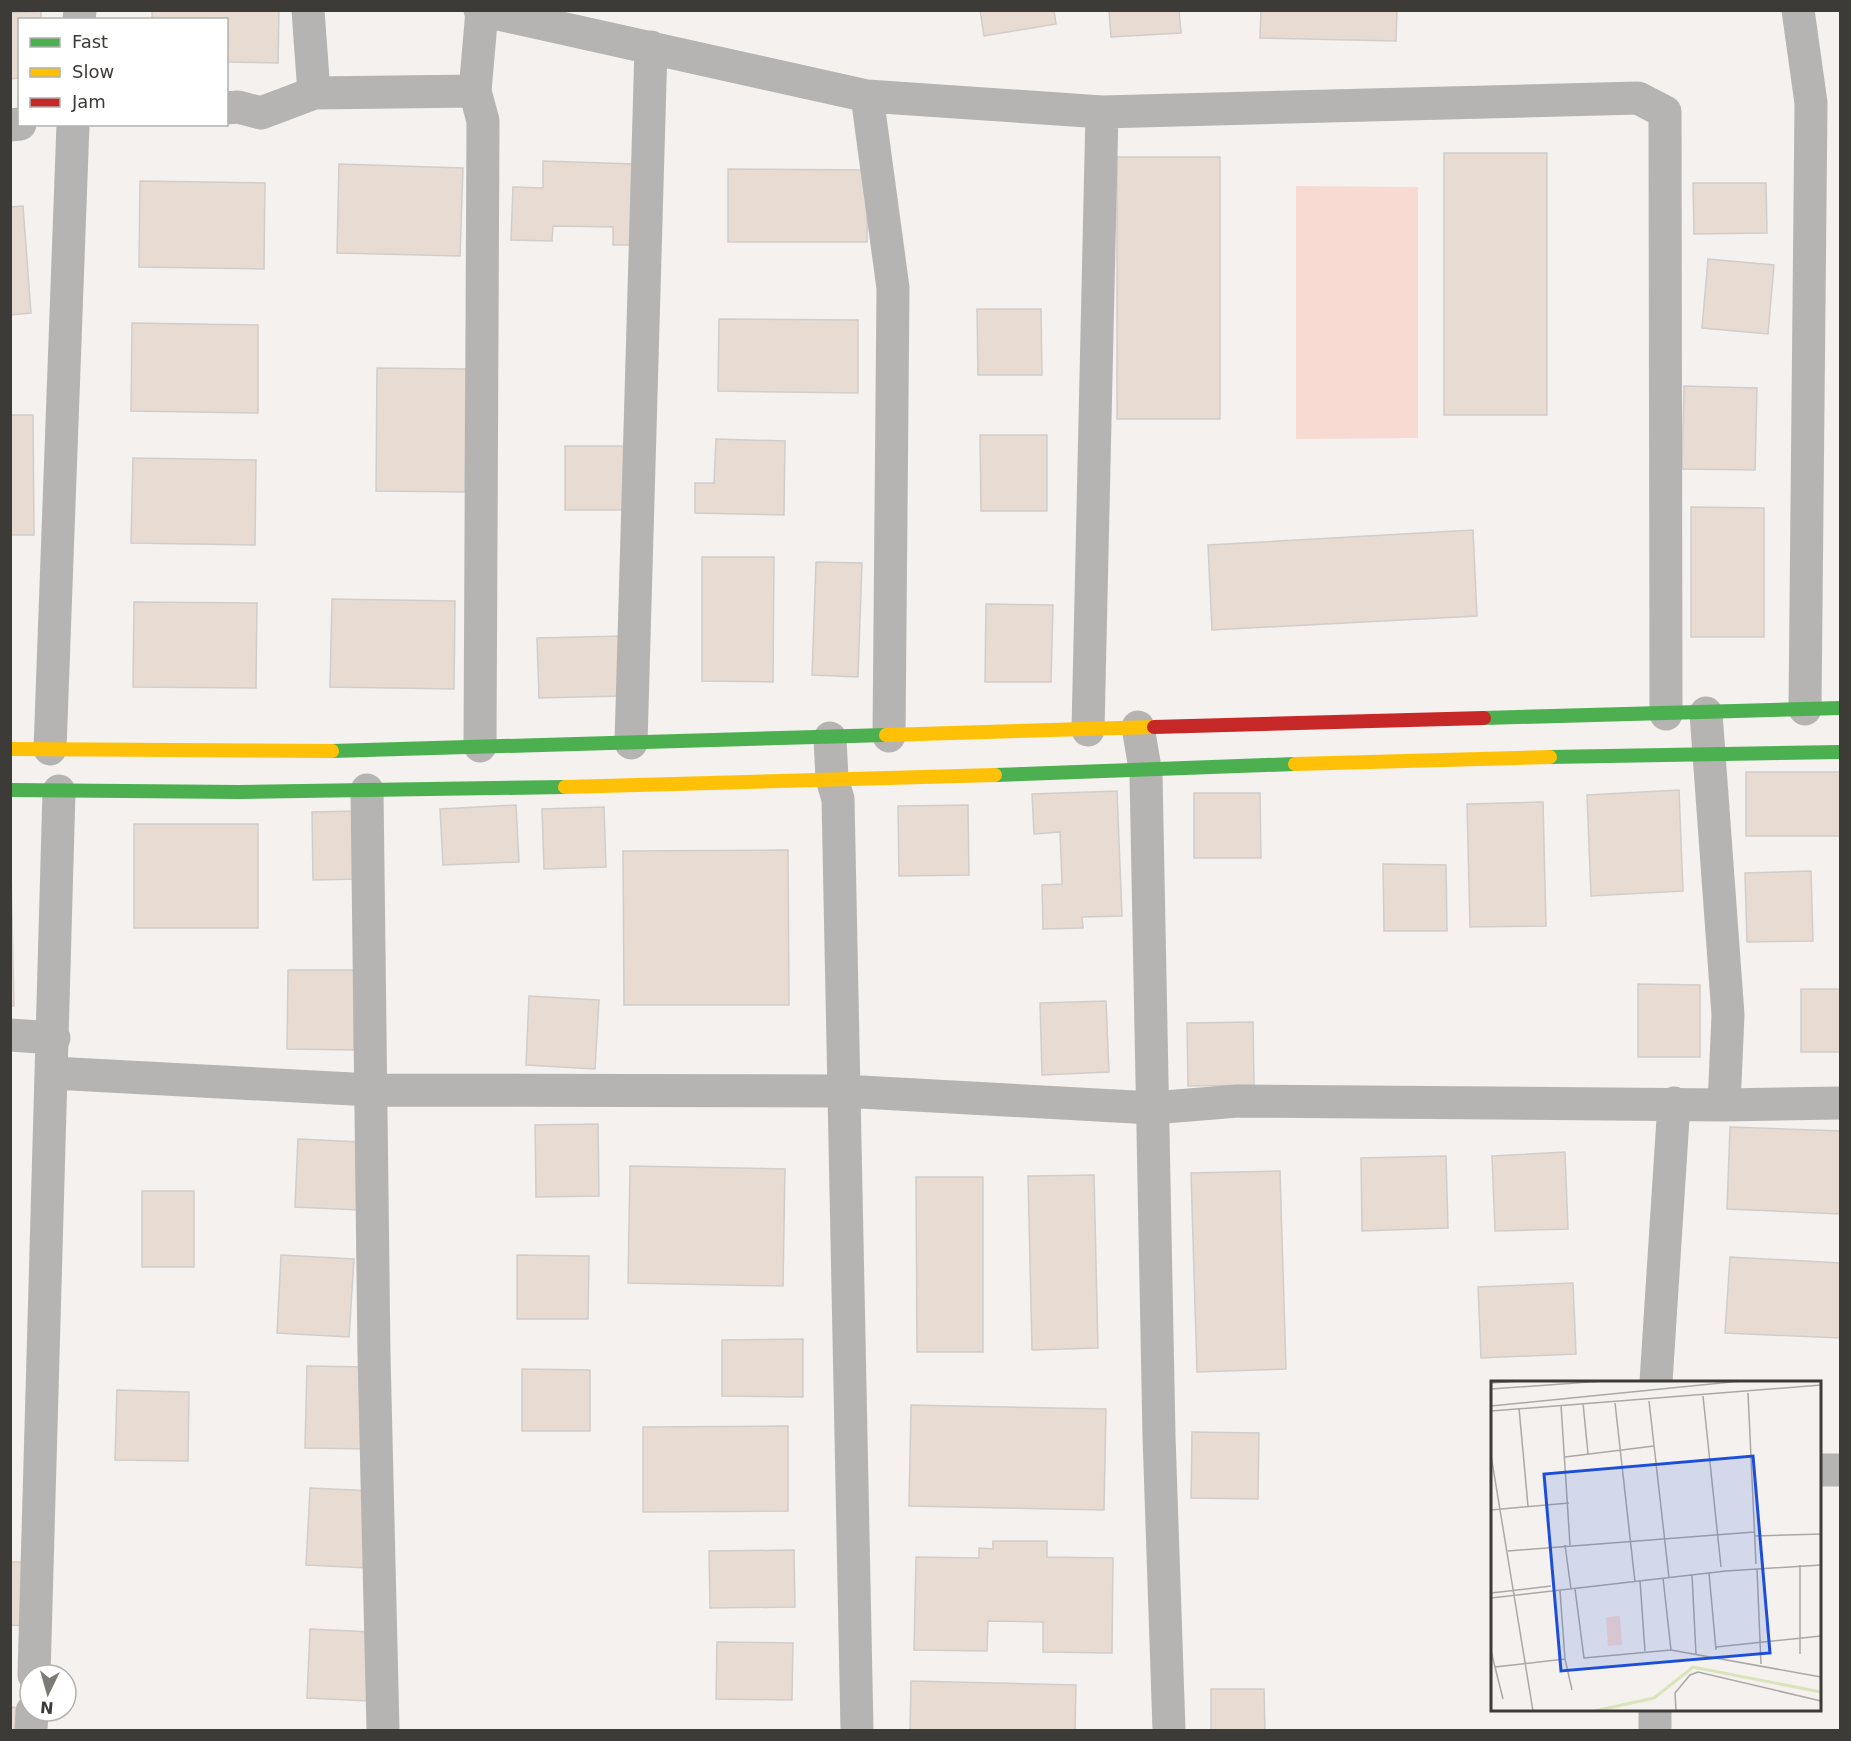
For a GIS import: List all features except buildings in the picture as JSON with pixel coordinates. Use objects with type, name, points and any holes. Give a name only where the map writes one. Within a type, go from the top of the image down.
[{"type":"main road","points":[[10,749],[326,751],[1840,708]]},
{"type":"main road","points":[[10,790],[367,790],[1840,752]]},
{"type":"street","points":[[308,10],[314,93]]},
{"type":"street","points":[[1798,10],[1826,102],[1805,709]]},
{"type":"street","points":[[480,746],[483,121],[475,91],[481,11],[867,96],[1102,112],[1638,98],[1665,112],[1666,714]]},
{"type":"street","points":[[631,743],[651,47]]},
{"type":"street","points":[[228,108],[238,107],[261,113],[314,93],[475,91]]},
{"type":"street","points":[[867,96],[893,288],[889,736]]},
{"type":"street","points":[[1088,730],[1102,112]]},
{"type":"street","points":[[50,749],[73,126]]},
{"type":"street","points":[[1706,713],[1711,754],[1728,1015],[1724,1105]]},
{"type":"street","points":[[1138,728],[1143,770],[1146,774],[1159,1448],[1169,1731]]},
{"type":"street","points":[[830,738],[832,779],[838,799],[857,1731]]},
{"type":"street","points":[[367,790],[374,1354],[383,1731]]},
{"type":"street","points":[[34,1663],[54,1038],[59,791]]},
{"type":"street","points":[[10,1035],[54,1038]]},
{"type":"street","points":[[53,1073],[372,1090],[843,1091],[1152,1108],[1238,1101],[1724,1105],[1840,1103]]},
{"type":"street","points":[[1656,1381],[1674,1103]]},
{"type":"street","points":[[1821,1470],[1840,1470]]},
{"type":"street","points":[[1655,1711],[1655,1731]]},
{"type":"shaded area","points":[[1296,186],[1418,187],[1418,438],[1296,439]]},
{"type":"traffic: fast","points":[[1484,718],[1840,708]]},
{"type":"traffic: fast","points":[[332,751],[886,735]]},
{"type":"traffic: fast","points":[[1550,757],[1840,752]]},
{"type":"traffic: fast","points":[[995,775],[1295,764]]},
{"type":"traffic: fast","points":[[10,790],[239,792],[565,787]]},
{"type":"traffic: slow","points":[[886,735],[1154,727]]},
{"type":"traffic: slow","points":[[10,749],[332,751]]},
{"type":"traffic: slow","points":[[1295,764],[1550,757]]},
{"type":"traffic: slow","points":[[565,787],[995,775]]},
{"type":"traffic: jam","points":[[1154,727],[1484,718]]}]
